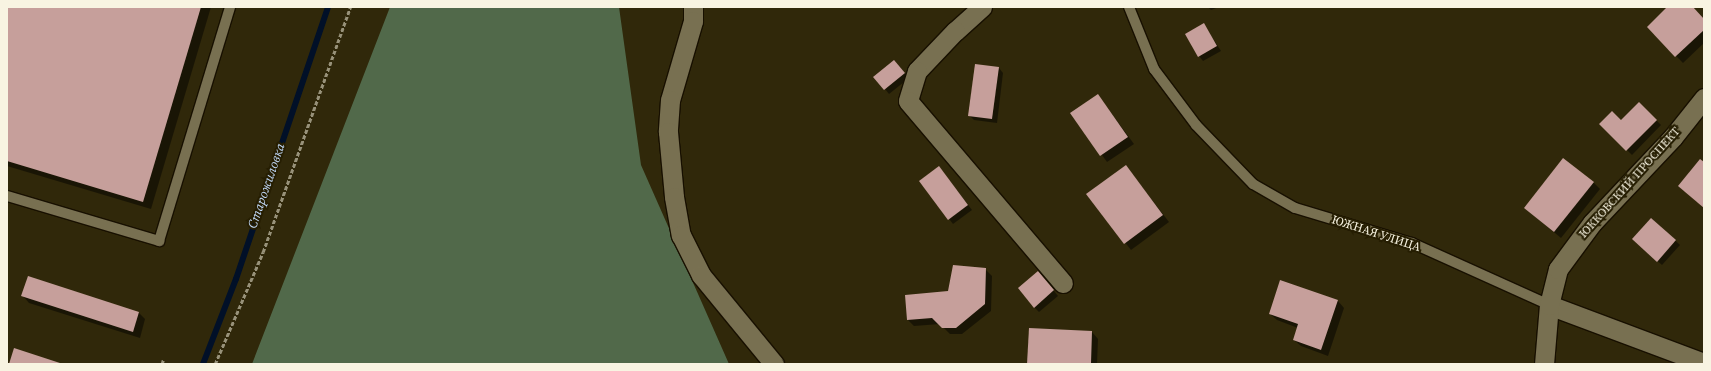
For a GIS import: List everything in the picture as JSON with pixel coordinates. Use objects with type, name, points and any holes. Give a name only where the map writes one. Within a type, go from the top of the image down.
[{"type":"street","points":[[694,7],[693,21],[670,100],[668,132],[674,197],[681,235],[701,275],[774,364]]},
{"type":"street","points":[[982,7],[955,31],[917,71],[908,101],[1063,284]]},
{"type":"street","name":"ЮККОВСКИЙ ПРОСПЕКТ","points":[[1544,364],[1549,305],[1558,269],[1588,229],[1673,137],[1704,98]]},
{"type":"street","name":"ЮЖНАЯ УЛИЦА","points":[[1549,305],[1704,363]]},
{"type":"lane","points":[[7,196],[159,241],[230,7]]},
{"type":"lane","name":"ЮЖНАЯ УЛИЦА","points":[[1129,7],[1154,69],[1196,125],[1253,184],[1295,208],[1412,243],[1549,305]]},
{"type":"path","points":[[215,364],[263,252],[350,7]]},
{"type":"path","points":[[162,364],[163,360]]},
{"type":"green space","points":[[390,7],[619,7],[641,165],[729,364],[252,364]]},
{"type":"building","points":[[7,7],[201,7],[143,202],[7,161]]},
{"type":"building","points":[[1667,7],[1693,7],[1704,19],[1704,30],[1675,57],[1647,27]]},
{"type":"building","points":[[1204,23],[1217,46],[1198,57],[1185,34]]},
{"type":"building","points":[[894,60],[905,73],[884,90],[873,77]]},
{"type":"building","points":[[975,64],[999,67],[992,119],[968,116]]},
{"type":"building","points":[[1098,94],[1128,137],[1100,156],[1070,113]]},
{"type":"building","points":[[1639,102],[1657,120],[1626,151],[1599,124],[1612,111],[1621,120]]},
{"type":"building","points":[[1563,158],[1594,182],[1554,232],[1524,208]]},
{"type":"building","points":[[1700,159],[1704,162],[1704,208],[1678,186]]},
{"type":"building","points":[[1126,165],[1163,215],[1124,244],[1086,194]]},
{"type":"building","points":[[939,166],[968,205],[948,220],[919,181]]},
{"type":"building","points":[[1651,218],[1676,240],[1657,262],[1632,239]]},
{"type":"building","points":[[953,265],[986,268],[985,304],[956,328],[942,328],[932,318],[907,320],[905,295],[948,291]]},
{"type":"building","points":[[1038,271],[1054,290],[1034,308],[1018,288]]},
{"type":"building","points":[[28,276],[139,312],[133,332],[21,296]]},
{"type":"building","points":[[1280,280],[1338,300],[1321,350],[1293,340],[1298,324],[1269,314]]},
{"type":"building","points":[[1029,328],[1092,331],[1091,364],[1027,364]]},
{"type":"building","points":[[14,348],[63,364],[9,364]]},
{"type":"waterway","name":"Старожиловка","points":[[203,364],[236,279],[328,7]]}]
